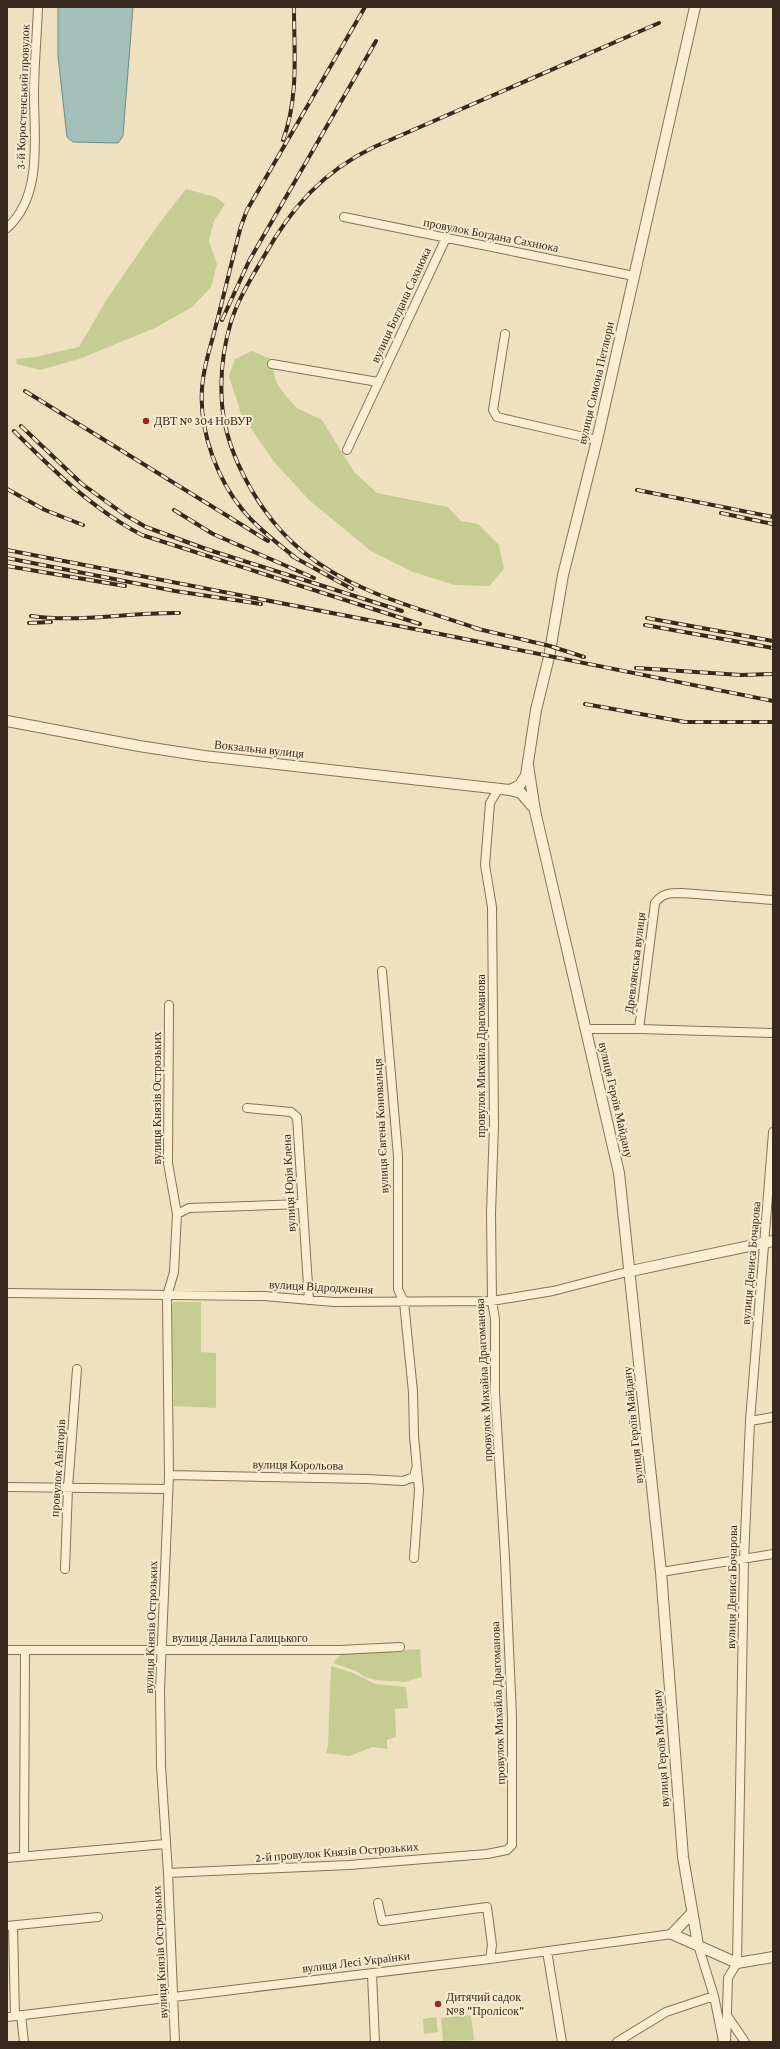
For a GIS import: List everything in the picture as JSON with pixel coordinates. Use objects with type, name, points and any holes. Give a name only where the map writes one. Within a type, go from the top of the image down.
[{"type":"street","name":"3-й Коростенський провулок","points":[[7,228],[22,207],[33,174],[35,148],[34,95],[38,7]]},
{"type":"street","name":"вулиця Симона Петлюри","points":[[528,765],[536,710],[549,657],[563,575],[597,440],[695,7]]},
{"type":"street","name":"провулок Богдана Сахнюка","points":[[344,217],[634,276]]},
{"type":"street","name":"вулиця Богдана Сахнюка","points":[[347,450],[446,238]]},
{"type":"street","points":[[505,334],[493,410],[497,417],[597,440]]},
{"type":"street","name":"вулиця Богдана Сахнюка","points":[[272,364],[378,382]]},
{"type":"street","name":"Вокзальна вулиця","points":[[7,721],[139,746],[204,756],[499,788],[521,793],[528,800],[535,811]]},
{"type":"street","points":[[510,790],[520,785],[526,775],[528,765]]},
{"type":"street","name":"вулиця Героїв Майдану","points":[[528,765],[535,811],[587,1029],[619,1173],[631,1271],[661,1572],[683,1858],[698,1945],[714,1996],[725,2042]]},
{"type":"street","name":"провулок Михайла Драгоманова","points":[[499,788],[490,803],[485,850],[485,865],[492,907],[494,1125],[491,1213],[492,1301],[496,1338],[495,1393],[512,1717],[513,1834],[512,1845],[507,1850]]},
{"type":"street","name":"Древлянська вулиця","points":[[639,1028],[655,903],[660,896],[668,893],[682,893],[773,900]]},
{"type":"street","name":"вулиця Євгена Коновальця","points":[[382,971],[398,1156],[398,1289],[404,1302],[413,1392],[416,1466],[419,1490],[414,1558]]},
{"type":"street","name":"вулиця Князів Острозьких","points":[[169,1005],[168,1163],[177,1214],[174,1272],[167,1296],[169,1475],[167,1489],[161,1650],[161,1766],[168,1873],[175,2042]]},
{"type":"street","points":[[587,1029],[639,1028],[773,1033]]},
{"type":"street","name":"вулиця Юрія Клена","points":[[247,1108],[291,1112],[297,1116],[309,1300]]},
{"type":"street","name":"вулиця Дениса Бочарова","points":[[725,2042],[728,2017],[728,1978],[737,1963],[744,1560],[750,1421],[769,1241],[773,1132]]},
{"type":"street","points":[[177,1214],[189,1208],[302,1204]]},
{"type":"street","points":[[631,1271],[769,1241]]},
{"type":"street","name":"вулиця Відродження","points":[[7,1293],[264,1296],[309,1300],[404,1302],[492,1301],[553,1291],[631,1271]]},
{"type":"street","name":"провулок Авіаторів","points":[[65,1569],[68,1488],[77,1369]]},
{"type":"street","points":[[750,1421],[773,1417]]},
{"type":"street","name":"вулиця Корольова","points":[[169,1475],[403,1481],[414,1477],[416,1466]]},
{"type":"street","points":[[7,1486],[167,1489]]},
{"type":"street","points":[[661,1572],[744,1560],[773,1554]]},
{"type":"street","name":"вулиця Данила Галицького","points":[[7,1650],[340,1650],[400,1647]]},
{"type":"street","points":[[24,1856],[25,1651]]},
{"type":"street","points":[[7,1858],[165,1844]]},
{"type":"street","name":"2-й провулок Князів Острозьких","points":[[168,1873],[349,1865],[500,1852],[507,1850]]},
{"type":"street","points":[[378,1903],[382,1921],[487,1907],[492,1945],[490,1959]]},
{"type":"street","points":[[692,1913],[672,1934],[737,1963],[773,1957]]},
{"type":"street","points":[[24,2042],[14,2016],[10,1926],[98,1917]]},
{"type":"street","name":"вулиця Лесі Українки","points":[[14,2016],[174,1996],[372,1974],[672,1934]]},
{"type":"street","points":[[547,1951],[562,2042]]},
{"type":"street","points":[[372,1974],[375,2042]]},
{"type":"street","points":[[617,2042],[666,2012],[714,1996]]},
{"type":"street","points":[[728,2017],[745,2042]]},
{"type":"green space","points":[[186,189],[215,197],[225,204],[214,221],[209,241],[217,264],[211,287],[192,307],[155,328],[79,359],[40,370],[17,364],[16,359],[35,357],[79,347],[107,299],[158,225]]},
{"type":"green space","points":[[252,351],[271,359],[276,382],[286,396],[297,408],[322,420],[354,472],[377,493],[448,507],[461,521],[478,524],[499,545],[504,569],[489,586],[455,585],[413,572],[371,551],[310,501],[275,463],[241,414],[229,376],[235,359]]},
{"type":"green space","points":[[173,1302],[201,1302],[201,1352],[216,1353],[216,1408],[174,1406]]},
{"type":"green space","points":[[420,1649],[422,1677],[405,1682],[376,1680],[365,1677],[356,1671],[333,1663],[341,1654]]},
{"type":"green space","points":[[331,1666],[353,1673],[375,1684],[406,1687],[408,1708],[395,1709],[396,1737],[387,1740],[387,1749],[373,1747],[349,1756],[326,1753],[328,1745]]},
{"type":"green space","points":[[471,2015],[474,2040],[443,2042],[441,2018]]},
{"type":"green space","points":[[436,2017],[438,2032],[424,2034],[423,2019]]},
{"type":"water","points":[[58,7],[133,7],[123,136],[118,143],[73,142],[67,137],[58,56]]},
{"type":"railway","points":[[283,140],[288,124],[294,91],[294,7]]},
{"type":"railway","points":[[297,559],[271,538],[247,515],[227,488],[212,456],[207,439],[202,405],[202,389],[207,359],[241,226],[247,210],[365,7]]},
{"type":"railway","points":[[479,629],[387,598],[364,589],[343,578],[322,566],[302,551],[273,521],[248,485],[231,444],[225,424],[221,394],[222,373],[224,352],[231,322],[245,289],[285,223],[310,193],[323,180],[339,168],[355,157],[374,147],[659,23]]},
{"type":"railway","points":[[222,320],[249,261],[376,41]]},
{"type":"railway","points":[[25,391],[268,541]]},
{"type":"railway","points":[[21,426],[82,484],[125,515],[146,527],[206,549],[402,611]]},
{"type":"railway","points":[[14,431],[74,488],[106,513],[142,535],[420,624]]},
{"type":"railway","points":[[7,489],[45,510],[83,525]]},
{"type":"railway","points":[[637,490],[773,517]]},
{"type":"railway","points":[[174,510],[213,534],[314,578]]},
{"type":"railway","points":[[721,513],[773,524]]},
{"type":"railway","points":[[7,550],[430,632],[773,701]]},
{"type":"railway","points":[[292,556],[352,589]]},
{"type":"railway","points":[[7,558],[175,591],[261,604]]},
{"type":"railway","points":[[7,566],[125,586]]},
{"type":"railway","points":[[31,616],[49,618],[86,618],[179,613]]},
{"type":"railway","points":[[647,618],[773,641]]},
{"type":"railway","points":[[29,623],[51,622]]},
{"type":"railway","points":[[645,625],[773,648]]},
{"type":"railway","points":[[474,628],[550,646],[584,657]]},
{"type":"railway","points":[[636,668],[741,675],[773,674]]},
{"type":"railway","points":[[585,704],[685,722],[773,722]]},
{"type":"place","name":"ДВТ № 304 НоВУР","points":[[146,421]]},
{"type":"place","name":"Дитячий садок №8 \"Пролісок\"","points":[[438,2004]]}]
